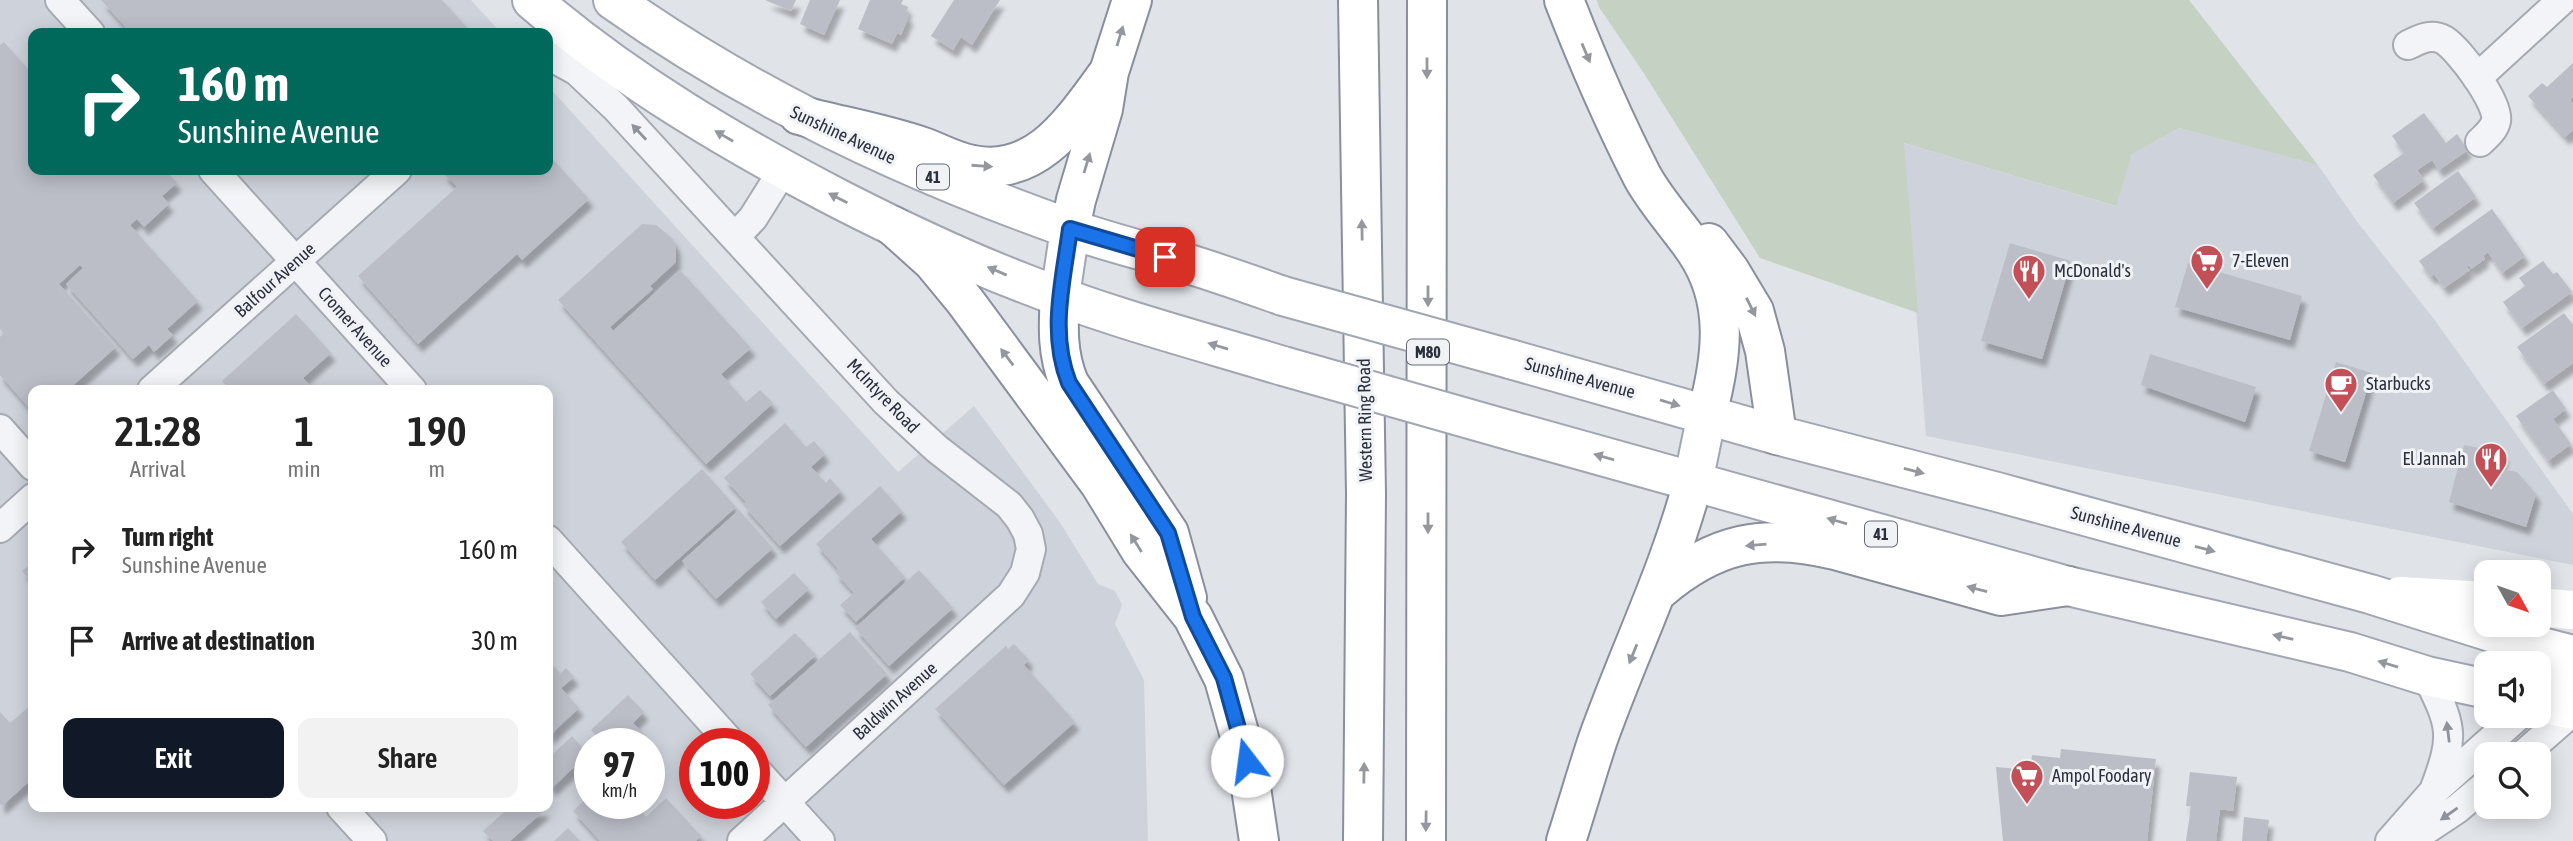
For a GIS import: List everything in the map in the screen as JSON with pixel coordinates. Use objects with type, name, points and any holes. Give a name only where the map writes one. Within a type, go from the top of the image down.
[{"type":"main road","points":[[1132,0],[1109,72],[1103,109],[1076,200],[1060,296],[1058,346],[1061,365],[1069,383],[1168,533],[1193,617],[1224,678],[1247,761],[1259,841]]},
{"type":"main road","name":"Western Ring Road","points":[[1358,0],[1366,494],[1363,841]]},
{"type":"main road","name":"M80","points":[[1426,841],[1427,0]]},
{"type":"main road","points":[[1564,0],[1643,178],[1697,253],[1710,282],[1721,336],[1718,372],[1682,524],[1599,738],[1566,841]]},
{"type":"main road","points":[[618,4],[689,78],[755,119],[774,136],[783,170]]},
{"type":"main road","name":"Sunshine Avenue","points":[[618,4],[799,115],[937,179],[1070,229],[1183,262],[1283,296],[1777,435],[2370,594],[2525,643],[2573,655]]},
{"type":"main road","name":"41","points":[[543,12],[636,80],[706,126],[783,170],[893,226],[1025,284],[1283,366],[1693,482],[2068,586],[2350,652],[2427,676],[2474,686]]},
{"type":"main road","points":[[799,115],[923,147],[954,161],[974,166],[999,166],[1027,159],[1048,146],[1062,133],[1109,72]]},
{"type":"main road","points":[[1602,89],[1661,178],[1730,271],[1754,311],[1765,351],[1777,435]]},
{"type":"main road","points":[[893,226],[932,261],[960,295],[1100,484],[1141,551],[1193,617]]},
{"type":"main road","points":[[1658,591],[1688,567],[1717,552],[1752,544],[1780,543],[1807,544],[1835,550],[2001,596],[2068,586]]},
{"type":"main road","points":[[2370,594],[2474,600]]},
{"type":"main road","points":[[2552,608],[2573,610]]},
{"type":"main road","points":[[2551,685],[2573,665]]},
{"type":"main road","points":[[2551,706],[2573,711]]},
{"type":"street","points":[[60,0],[85,28]]},
{"type":"street","points":[[2477,78],[2562,0]]},
{"type":"street","points":[[2408,45],[2424,37],[2444,40],[2477,78],[2495,109],[2496,119],[2492,129],[2480,142]]},
{"type":"street","name":"McIntyre Road","points":[[553,58],[577,71],[606,99],[908,424],[1009,505],[1028,534],[1031,549]]},
{"type":"street","points":[[736,236],[753,218],[783,170]]},
{"type":"street","name":"Cromer Avenue","points":[[218,175],[407,385]]},
{"type":"street","name":"Balfour Avenue","points":[[158,385],[391,175]]},
{"type":"street","points":[[0,429],[28,460]]},
{"type":"street","points":[[0,528],[28,503]]},
{"type":"street","points":[[553,546],[718,728]]},
{"type":"street","name":"Baldwin Avenue","points":[[742,841],[1011,595],[1024,573],[1031,549]]},
{"type":"street","points":[[2427,676],[2450,733],[2449,749],[2434,791]]},
{"type":"street","points":[[2538,742],[2573,711]]},
{"type":"street","points":[[2390,841],[2434,791],[2505,728]]},
{"type":"street","points":[[770,786],[820,841]]},
{"type":"street","points":[[2409,841],[2474,795]]},
{"type":"street","points":[[346,812],[372,841]]},
{"type":"shaded area","points":[[0,0],[471,0],[496,28],[28,28],[28,175],[553,175],[553,92],[898,472],[974,406],[1059,521],[1098,584],[1115,591],[1122,605],[1115,624],[1144,680],[1148,841],[0,841]]},
{"type":"shaded area","points":[[2179,128],[2318,165],[2358,223],[2437,323],[2573,514],[2573,565],[1926,436],[1903,143],[2115,206],[2132,154]]},
{"type":"green space","points":[[1597,0],[2189,0],[2318,165],[2179,128],[2132,154],[2116,206],[1904,143],[1918,313],[1760,258]]},
{"type":"building","points":[[101,0],[442,0],[467,28],[126,28]]},
{"type":"building","points":[[765,0],[796,0],[791,11]]},
{"type":"building","points":[[810,0],[840,0],[824,35],[800,24]]},
{"type":"building","points":[[870,0],[903,0],[901,4],[908,7],[905,14],[909,16],[901,35],[897,33],[892,44],[858,29]]},
{"type":"building","points":[[954,0],[1000,0],[972,45],[961,37],[953,50],[931,36]]},
{"type":"building","points":[[4,42],[28,69],[28,175],[170,175],[177,183],[162,196],[169,204],[144,227],[137,219],[130,225],[198,301],[167,329],[173,335],[154,352],[149,345],[133,359],[66,284],[83,268],[80,265],[59,284],[116,347],[74,385],[28,385],[28,406],[0,375],[0,337],[4,333],[0,329],[0,45]]},
{"type":"building","points":[[2573,63],[2573,97],[2570,100],[2573,104],[2573,130],[2565,137],[2528,96],[2542,83],[2547,87]]},
{"type":"building","points":[[2424,113],[2446,143],[2457,134],[2468,150],[2439,170],[2432,160],[2417,170],[2424,180],[2393,203],[2373,175],[2404,153],[2392,136]]},
{"type":"building","points":[[553,159],[589,199],[522,260],[517,254],[418,344],[358,276],[457,187],[445,175],[553,175]]},
{"type":"building","points":[[2458,171],[2476,197],[2433,228],[2414,203]]},
{"type":"building","points":[[2492,209],[2525,256],[2502,273],[2488,252],[2483,256],[2485,259],[2471,269],[2469,265],[2467,267],[2470,270],[2444,288],[2434,274],[2431,277],[2419,261]]},
{"type":"building","points":[[642,224],[656,225],[672,238],[676,246],[676,262],[650,286],[653,289],[610,327],[613,331],[680,270],[751,348],[721,374],[746,402],[760,390],[773,403],[706,464],[558,300]]},
{"type":"building","points":[[2010,243],[2071,261],[2042,359],[1981,341]]},
{"type":"building","points":[[2543,261],[2553,274],[2557,272],[2572,292],[2522,328],[2503,302],[2525,286],[2519,278]]},
{"type":"building","points":[[2188,263],[2302,296],[2290,340],[2175,307]]},
{"type":"building","points":[[2564,313],[2573,325],[2573,363],[2544,384],[2517,347]]},
{"type":"building","points":[[296,314],[331,353],[303,378],[310,385],[226,385],[222,381]]},
{"type":"building","points":[[2150,354],[2256,387],[2245,422],[2141,385]]},
{"type":"building","points":[[2336,362],[2372,373],[2345,462],[2309,451]]},
{"type":"building","points":[[2553,390],[2566,409],[2553,419],[2571,444],[2548,461],[2516,416]]},
{"type":"building","points":[[785,423],[806,447],[814,441],[825,454],[811,467],[826,483],[830,478],[841,491],[780,546],[743,505],[746,502],[724,478]]},
{"type":"building","points":[[2464,445],[2504,453],[2499,469],[2517,472],[2536,494],[2526,527],[2449,502]]},
{"type":"building","points":[[702,469],[736,507],[655,580],[621,542]]},
{"type":"building","points":[[880,486],[902,511],[871,539],[905,577],[856,622],[840,605],[854,593],[835,572],[838,569],[816,544]]},
{"type":"building","points":[[739,510],[773,548],[716,599],[682,561]]},
{"type":"building","points":[[28,566],[28,578],[22,571]]},
{"type":"building","points":[[919,570],[953,608],[889,666],[855,628]]},
{"type":"building","points":[[794,573],[809,589],[776,619],[761,602]]},
{"type":"building","points":[[850,632],[887,674],[806,747],[768,705]]},
{"type":"building","points":[[795,633],[816,655],[770,696],[750,674]]},
{"type":"building","points":[[1014,644],[1029,660],[1024,665],[1075,722],[1004,785],[935,709],[1006,646],[1008,649]]},
{"type":"building","points":[[553,665],[560,673],[554,680],[566,668],[574,677],[561,688],[579,708],[553,732]]},
{"type":"building","points":[[628,695],[644,712],[633,723],[638,728],[593,728]]},
{"type":"building","points":[[28,708],[28,783],[2,806],[0,712],[10,723]]},
{"type":"building","points":[[572,736],[574,767],[553,787],[553,754]]},
{"type":"building","points":[[2061,749],[2156,759],[2147,841],[2003,841],[1996,767],[2030,770],[2032,755],[2060,758]]},
{"type":"building","points":[[2190,772],[2237,777],[2233,811],[2220,809],[2216,841],[2186,841],[2191,806],[2186,806]]},
{"type":"building","points":[[666,798],[679,812],[679,819],[685,819],[701,836],[696,841],[600,841],[580,819],[665,819]]},
{"type":"building","points":[[504,812],[543,812],[510,841],[493,841],[483,831]]},
{"type":"building","points":[[2244,817],[2269,820],[2266,841],[2242,841]]},
{"type":"building","points":[[568,828],[580,841],[554,841]]},
{"type":"place","name":"7-Eleven","points":[[2207,291]]},
{"type":"place","name":"McDonald's","points":[[2029,301]]},
{"type":"place","name":"Starbucks","points":[[2341,414]]},
{"type":"place","name":"El Jannah","points":[[2491,489]]},
{"type":"place","name":"Ampol Foodary","points":[[2027,806]]},
{"type":"route","points":[[1165,257],[1070,229],[1058,321],[1061,365],[1078,399],[1168,533],[1193,617],[1224,678],[1247,761]]}]
